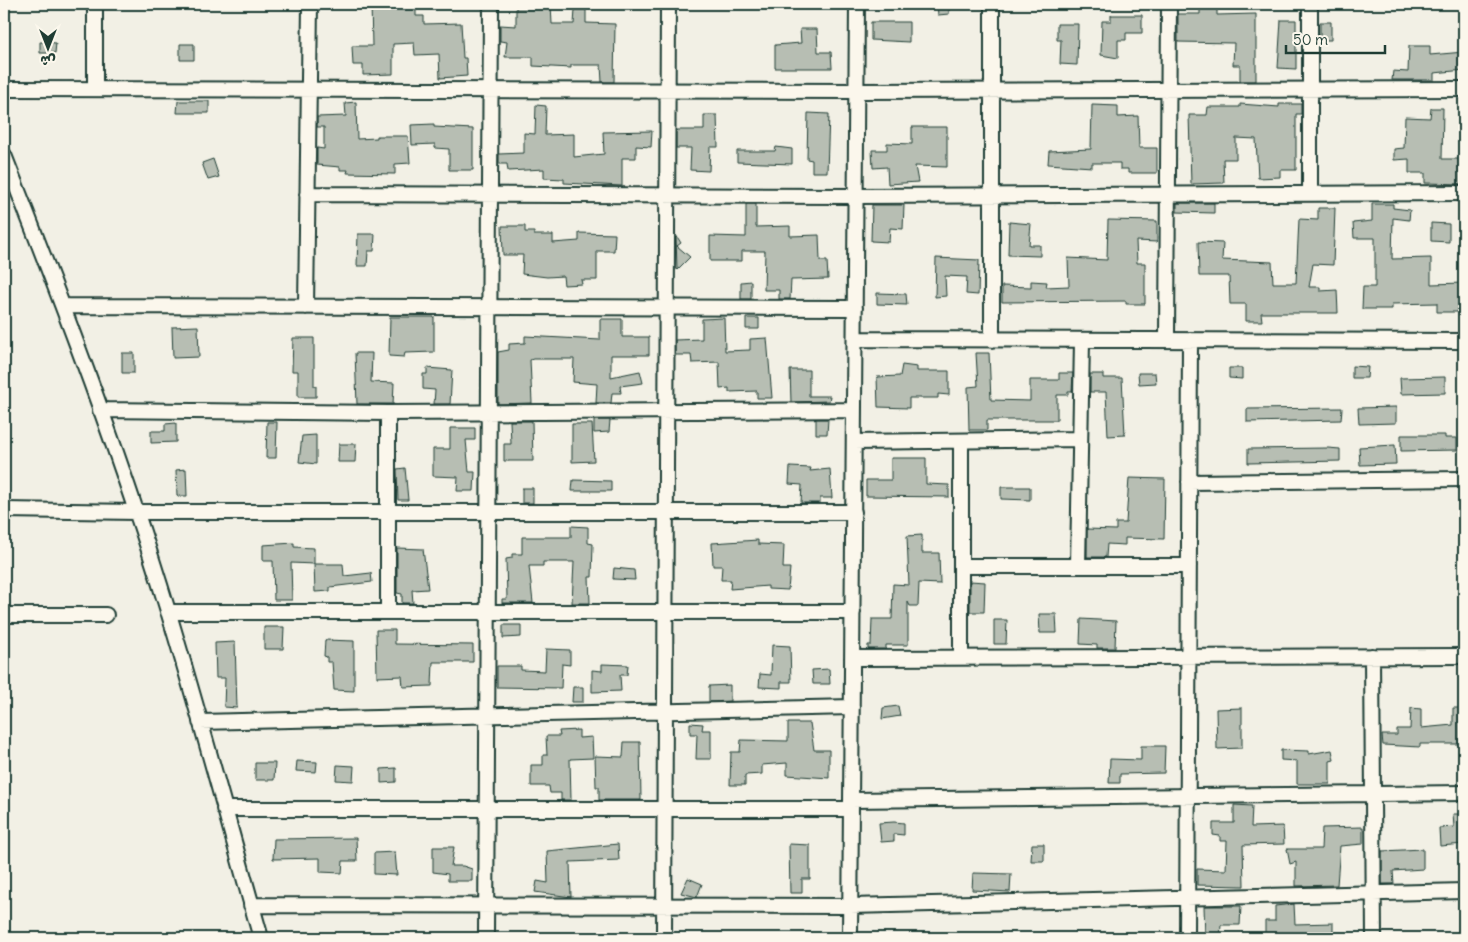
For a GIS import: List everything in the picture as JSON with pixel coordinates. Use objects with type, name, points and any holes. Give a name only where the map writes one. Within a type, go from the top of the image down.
[{"type":"street","points":[[96,4],[96,89]]},
{"type":"street","points":[[306,307],[310,4]]},
{"type":"street","points":[[486,938],[491,4]]},
{"type":"street","points":[[664,938],[668,4]]},
{"type":"street","points":[[850,938],[856,4]]},
{"type":"street","points":[[992,4],[992,340]]},
{"type":"street","points":[[1167,340],[1169,4]]},
{"type":"street","points":[[1310,4],[1310,194]]},
{"type":"street","points":[[4,89],[856,91],[1464,89]]},
{"type":"street","points":[[4,155],[63,306],[136,512],[168,612],[260,938]]},
{"type":"street","points":[[307,194],[856,196],[1464,194]]},
{"type":"street","points":[[63,306],[855,308]]},
{"type":"street","points":[[855,339],[1464,342]]},
{"type":"street","points":[[1078,566],[1082,340]]},
{"type":"street","points":[[1187,938],[1190,340]]},
{"type":"street","points":[[100,410],[388,413],[854,410]]},
{"type":"street","points":[[388,413],[388,612]]},
{"type":"street","points":[[854,442],[1080,439]]},
{"type":"street","points":[[961,441],[961,657]]},
{"type":"street","points":[[1189,482],[1464,479]]},
{"type":"street","points":[[4,510],[136,512],[854,512]]},
{"type":"street","points":[[961,566],[1189,566]]},
{"type":"street","points":[[168,612],[852,612]]},
{"type":"street","points":[[4,615],[106,615]]},
{"type":"street","points":[[1372,656],[1374,938]]},
{"type":"street","points":[[852,658],[1464,656]]},
{"type":"street","points":[[200,722],[852,707]]},
{"type":"street","points":[[224,809],[665,809],[1188,796],[1464,793]]},
{"type":"street","points":[[251,905],[850,906],[1464,891]]},
{"type":"building","points":[[371,4],[416,4],[416,16],[424,16],[424,24],[461,23],[463,58],[466,58],[467,76],[440,78],[439,54],[415,55],[414,43],[393,44],[393,74],[363,75],[363,65],[353,65],[352,46],[372,46]]},
{"type":"building","points":[[516,4],[551,4],[552,24],[574,24],[575,10],[586,10],[586,23],[615,24],[614,82],[602,82],[601,65],[571,65],[571,68],[533,66],[533,57],[505,57],[507,42],[500,41],[500,25],[516,26]]},
{"type":"building","points":[[937,4],[949,4],[949,14],[938,15]]},
{"type":"building","points":[[1200,6],[1217,6],[1217,15],[1256,14],[1256,81],[1240,81],[1240,65],[1233,65],[1234,43],[1178,42],[1178,14],[1200,14]]},
{"type":"building","points":[[1111,15],[1142,15],[1142,33],[1126,33],[1126,40],[1118,40],[1118,58],[1101,55],[1102,21],[1111,21]]},
{"type":"building","points":[[1281,20],[1296,20],[1296,69],[1278,68]]},
{"type":"building","points":[[871,22],[909,22],[909,42],[871,40]]},
{"type":"building","points":[[1320,22],[1331,22],[1331,40],[1320,40]]},
{"type":"building","points":[[1057,24],[1078,24],[1077,65],[1060,64],[1061,40],[1057,40]]},
{"type":"building","points":[[800,29],[817,29],[818,52],[831,52],[832,68],[775,68],[775,45],[801,43]]},
{"type":"building","points":[[40,42],[56,43],[55,53],[40,53]]},
{"type":"building","points":[[180,44],[194,44],[194,60],[180,60]]},
{"type":"building","points":[[1409,46],[1430,46],[1430,55],[1464,52],[1464,70],[1434,73],[1434,80],[1392,80],[1393,71],[1408,72]]},
{"type":"building","points":[[178,101],[209,101],[209,113],[177,113]]},
{"type":"building","points":[[356,102],[357,139],[377,138],[377,136],[408,136],[410,163],[395,164],[395,174],[347,173],[348,170],[340,170],[340,167],[317,165],[317,148],[324,149],[324,127],[317,127],[317,117],[346,116],[345,103]]},
{"type":"building","points":[[1240,104],[1279,107],[1279,104],[1301,104],[1301,114],[1296,114],[1296,170],[1280,170],[1280,177],[1258,178],[1256,139],[1236,138],[1236,159],[1223,159],[1224,183],[1191,184],[1189,115],[1207,115],[1208,107],[1240,107]]},
{"type":"building","points":[[536,105],[546,106],[545,135],[574,134],[574,157],[604,154],[603,132],[652,131],[651,147],[636,146],[636,158],[622,158],[622,186],[564,183],[564,179],[544,178],[544,169],[508,171],[507,164],[499,164],[499,154],[524,153],[524,133],[535,134]]},
{"type":"building","points":[[1092,105],[1118,106],[1118,117],[1138,116],[1139,148],[1157,148],[1157,173],[1128,173],[1128,169],[1120,169],[1120,163],[1092,163],[1092,167],[1048,164],[1049,151],[1091,149]]},
{"type":"building","points":[[1431,108],[1443,108],[1442,159],[1464,159],[1464,184],[1425,183],[1425,173],[1409,173],[1409,159],[1394,160],[1394,149],[1404,148],[1405,117],[1430,118]]},
{"type":"building","points":[[808,113],[829,114],[827,172],[812,172],[812,160],[807,159]]},
{"type":"building","points":[[704,115],[717,115],[718,147],[710,147],[709,171],[690,170],[691,148],[676,148],[676,130],[704,130]]},
{"type":"building","points":[[434,124],[434,127],[473,129],[473,170],[449,170],[449,149],[435,148],[435,144],[412,145],[411,125]]},
{"type":"building","points":[[912,127],[947,127],[947,167],[915,166],[918,182],[888,184],[887,167],[873,168],[872,150],[887,150],[887,143],[912,144]]},
{"type":"building","points":[[776,147],[792,149],[792,164],[737,162],[737,151],[775,151]]},
{"type":"building","points":[[213,159],[219,177],[208,180],[202,163]]},
{"type":"building","points":[[1177,203],[1214,203],[1214,213],[1177,212]]},
{"type":"building","points":[[746,204],[756,204],[756,227],[790,226],[790,236],[819,235],[820,261],[827,261],[828,279],[791,280],[790,299],[779,299],[779,290],[764,290],[765,251],[742,251],[742,261],[710,261],[710,236],[746,237]]},
{"type":"building","points":[[1372,204],[1393,204],[1393,208],[1410,210],[1409,220],[1393,218],[1392,259],[1431,258],[1431,284],[1464,283],[1464,312],[1437,312],[1437,303],[1392,304],[1392,309],[1362,309],[1363,287],[1375,287],[1375,238],[1354,238],[1353,223],[1372,221]]},
{"type":"building","points":[[872,205],[904,205],[903,229],[890,228],[889,242],[871,241]]},
{"type":"building","points":[[1318,208],[1335,208],[1333,265],[1313,264],[1309,287],[1320,287],[1320,291],[1337,290],[1338,313],[1261,313],[1262,321],[1246,321],[1246,304],[1230,304],[1229,276],[1199,276],[1198,242],[1223,243],[1222,260],[1272,262],[1273,283],[1296,283],[1299,219],[1318,220]]},
{"type":"building","points":[[1108,220],[1157,221],[1157,242],[1136,241],[1137,263],[1145,263],[1145,304],[1126,304],[1126,301],[1002,302],[1002,286],[1031,287],[1031,281],[1047,282],[1046,287],[1069,286],[1068,258],[1107,260]]},
{"type":"building","points":[[1009,222],[1031,224],[1029,245],[1040,245],[1040,256],[1008,255]]},
{"type":"building","points":[[1431,223],[1449,224],[1449,242],[1431,241]]},
{"type":"building","points":[[502,226],[525,226],[525,232],[534,232],[534,235],[553,235],[553,243],[579,241],[579,233],[615,234],[614,251],[597,251],[597,280],[581,280],[582,284],[564,285],[563,276],[547,277],[522,274],[523,255],[503,255]]},
{"type":"building","points":[[358,234],[375,234],[374,251],[368,251],[367,266],[357,266]]},
{"type":"building","points":[[676,235],[681,243],[677,246],[690,257],[677,270]]},
{"type":"building","points":[[936,258],[979,260],[978,295],[966,294],[967,277],[945,276],[946,296],[935,297]]},
{"type":"building","points":[[751,281],[751,299],[741,299],[741,282]]},
{"type":"building","points":[[877,293],[906,294],[907,305],[877,304]]},
{"type":"building","points":[[390,317],[434,317],[434,352],[405,353],[404,357],[389,356]]},
{"type":"building","points":[[724,318],[725,351],[750,350],[750,339],[767,338],[772,398],[757,398],[757,391],[729,392],[729,388],[720,389],[719,362],[692,363],[691,355],[675,355],[675,340],[702,339],[702,319]]},
{"type":"building","points":[[746,318],[759,318],[759,329],[746,329]]},
{"type":"building","points":[[600,319],[622,319],[622,337],[649,337],[649,355],[611,355],[611,377],[640,371],[643,383],[620,386],[621,393],[612,393],[611,403],[596,403],[597,384],[573,382],[574,359],[533,359],[530,360],[532,403],[498,404],[498,352],[509,350],[509,344],[525,343],[525,336],[600,340]]},
{"type":"building","points":[[198,326],[199,357],[173,358],[172,327]]},
{"type":"building","points":[[293,338],[314,338],[314,386],[316,386],[316,397],[298,397],[298,371],[292,371]]},
{"type":"building","points":[[122,353],[134,353],[134,373],[122,373]]},
{"type":"building","points":[[355,353],[372,353],[371,382],[394,383],[393,404],[357,404]]},
{"type":"building","points":[[976,353],[989,353],[991,400],[1030,401],[1030,380],[1059,380],[1059,373],[1073,373],[1072,391],[1068,391],[1068,395],[1057,395],[1057,420],[987,420],[987,430],[969,430],[968,387],[978,386]]},
{"type":"building","points":[[902,365],[917,367],[917,371],[949,371],[949,395],[938,394],[938,398],[909,398],[909,408],[878,407],[877,377],[900,376]]},
{"type":"building","points":[[1352,366],[1368,367],[1367,378],[1352,378]]},
{"type":"building","points":[[427,368],[452,370],[450,404],[434,404],[435,390],[423,389],[423,374],[427,374]]},
{"type":"building","points":[[1229,368],[1242,368],[1242,379],[1229,378]]},
{"type":"building","points":[[790,370],[809,370],[809,396],[830,396],[829,401],[791,402]]},
{"type":"building","points":[[1138,373],[1155,373],[1156,383],[1139,384]]},
{"type":"building","points":[[1090,374],[1103,374],[1103,378],[1122,378],[1125,435],[1108,436],[1106,392],[1090,392]]},
{"type":"building","points":[[1445,377],[1445,393],[1401,394],[1400,378]]},
{"type":"building","points":[[1396,407],[1396,423],[1359,424],[1358,408]]},
{"type":"building","points":[[1342,408],[1341,420],[1247,422],[1247,409]]},
{"type":"building","points":[[816,419],[828,419],[827,434],[816,434]]},
{"type":"building","points":[[594,420],[610,420],[609,432],[594,433]]},
{"type":"building","points":[[510,421],[532,421],[533,461],[504,461],[504,444],[511,444]]},
{"type":"building","points":[[267,422],[277,422],[276,458],[266,458]]},
{"type":"building","points":[[176,423],[176,442],[151,443],[151,431],[165,431],[165,424]]},
{"type":"building","points":[[572,424],[592,424],[594,461],[572,462]]},
{"type":"building","points":[[450,428],[475,428],[475,440],[466,440],[469,472],[475,472],[474,491],[457,491],[458,477],[433,476],[433,449],[450,449]]},
{"type":"building","points":[[316,435],[316,464],[299,462],[302,436]]},
{"type":"building","points":[[1401,435],[1445,435],[1445,438],[1457,438],[1457,450],[1401,451]]},
{"type":"building","points":[[339,444],[356,444],[355,462],[338,462]]},
{"type":"building","points":[[1395,445],[1396,464],[1360,465],[1359,447]]},
{"type":"building","points":[[1248,449],[1340,449],[1340,461],[1248,463]]},
{"type":"building","points":[[891,458],[926,458],[926,484],[949,485],[949,497],[866,496],[866,480],[891,480]]},
{"type":"building","points":[[790,467],[811,468],[810,471],[830,469],[832,498],[820,498],[820,503],[801,503],[802,485],[789,484]]},
{"type":"building","points":[[405,468],[408,500],[398,500],[397,469]]},
{"type":"building","points":[[186,469],[187,496],[177,496],[176,470]]},
{"type":"building","points":[[1129,478],[1165,479],[1164,539],[1125,538],[1125,545],[1107,544],[1106,557],[1087,557],[1087,529],[1116,530],[1116,523],[1126,523]]},
{"type":"building","points":[[573,480],[611,481],[611,491],[572,491]]},
{"type":"building","points":[[1001,487],[1030,487],[1030,500],[1001,499]]},
{"type":"building","points":[[522,488],[533,488],[533,503],[522,503]]},
{"type":"building","points":[[571,526],[588,527],[588,543],[593,544],[592,577],[589,577],[590,603],[572,603],[574,562],[543,562],[543,566],[529,566],[533,603],[502,603],[502,599],[507,599],[506,559],[512,558],[512,554],[522,554],[522,537],[571,537]]},
{"type":"building","points":[[922,535],[922,553],[939,553],[940,584],[919,583],[918,606],[910,606],[908,602],[908,645],[886,645],[886,649],[868,649],[868,645],[871,645],[872,619],[892,619],[893,584],[909,585],[907,536]]},
{"type":"building","points":[[758,540],[758,544],[784,545],[783,568],[790,568],[788,590],[768,589],[768,586],[730,589],[731,580],[721,580],[722,566],[713,566],[712,543]]},
{"type":"building","points":[[294,543],[294,547],[314,548],[314,564],[291,563],[292,600],[274,600],[273,561],[263,561],[263,545]]},
{"type":"building","points":[[397,548],[423,549],[428,589],[412,590],[413,603],[402,603],[402,594],[397,593]]},
{"type":"building","points":[[314,564],[343,564],[344,576],[371,573],[372,582],[330,587],[330,591],[315,592]]},
{"type":"building","points":[[614,568],[634,570],[635,580],[613,579]]},
{"type":"building","points":[[970,581],[985,582],[984,612],[970,612]]},
{"type":"building","points":[[1039,614],[1056,614],[1057,633],[1040,633]]},
{"type":"building","points":[[1081,619],[1116,621],[1115,648],[1097,648],[1097,645],[1080,644]]},
{"type":"building","points":[[994,620],[1007,620],[1006,644],[994,644]]},
{"type":"building","points":[[503,625],[521,625],[521,637],[503,638]]},
{"type":"building","points":[[264,627],[284,627],[283,649],[264,649]]},
{"type":"building","points":[[376,630],[395,630],[395,644],[473,645],[473,662],[433,662],[432,686],[403,687],[402,676],[377,677]]},
{"type":"building","points":[[325,640],[354,641],[354,691],[334,690],[332,662],[327,662],[327,657],[324,656]]},
{"type":"building","points":[[235,642],[237,708],[224,707],[225,678],[216,678],[215,643]]},
{"type":"building","points":[[772,645],[790,646],[791,682],[781,682],[781,688],[759,687],[760,674],[771,675]]},
{"type":"building","points":[[546,649],[570,650],[570,665],[562,664],[561,688],[497,687],[497,666],[521,666],[521,670],[545,671]]},
{"type":"building","points":[[602,664],[628,665],[627,675],[620,675],[621,691],[592,692],[592,670],[602,671]]},
{"type":"building","points":[[829,669],[830,684],[813,684],[812,670]]},
{"type":"building","points":[[730,685],[730,701],[709,702],[709,686]]},
{"type":"building","points":[[573,687],[583,687],[583,702],[572,702]]},
{"type":"building","points":[[898,706],[900,716],[882,719],[883,708]]},
{"type":"building","points":[[1242,708],[1242,748],[1217,749],[1216,709]]},
{"type":"building","points":[[1411,708],[1421,709],[1421,728],[1453,725],[1453,708],[1464,708],[1463,744],[1420,744],[1420,747],[1383,745],[1382,735],[1397,735],[1397,729],[1410,729]]},
{"type":"building","points":[[690,723],[703,724],[702,730],[711,730],[711,759],[696,759],[697,734],[690,734]]},
{"type":"building","points":[[788,723],[810,723],[814,750],[829,750],[829,778],[787,775],[787,763],[762,765],[762,774],[745,775],[745,785],[730,785],[731,752],[740,752],[741,740],[788,741]]},
{"type":"building","points":[[579,730],[579,738],[592,737],[593,758],[570,759],[571,800],[561,800],[561,793],[550,793],[549,786],[531,786],[531,765],[543,765],[543,755],[547,755],[546,736],[560,736],[559,731]]},
{"type":"building","points":[[624,742],[640,742],[641,800],[599,800],[599,787],[596,787],[595,756],[623,757]]},
{"type":"building","points":[[1141,746],[1165,746],[1164,773],[1120,774],[1120,783],[1109,783],[1110,759],[1141,760]]},
{"type":"building","points":[[1281,750],[1309,751],[1309,754],[1332,750],[1334,760],[1330,761],[1330,784],[1297,784],[1297,761],[1281,760]]},
{"type":"building","points":[[297,761],[317,762],[316,772],[296,771]]},
{"type":"building","points":[[255,763],[275,763],[274,780],[255,780]]},
{"type":"building","points":[[337,765],[354,766],[353,781],[336,780]]},
{"type":"building","points":[[396,768],[396,782],[381,783],[381,769]]},
{"type":"building","points":[[1234,805],[1252,806],[1251,827],[1283,826],[1284,844],[1243,845],[1244,886],[1197,885],[1197,869],[1226,870],[1227,841],[1220,841],[1220,836],[1213,835],[1213,823],[1234,823]]},
{"type":"building","points":[[1453,814],[1464,814],[1464,844],[1440,846],[1439,828],[1454,827]]},
{"type":"building","points":[[879,823],[904,823],[904,835],[894,834],[894,841],[881,842]]},
{"type":"building","points":[[1363,827],[1363,844],[1340,846],[1337,885],[1296,886],[1296,862],[1290,864],[1287,849],[1321,849],[1322,828]]},
{"type":"building","points":[[356,838],[357,861],[343,861],[342,873],[320,872],[320,858],[273,859],[274,839]]},
{"type":"building","points":[[618,844],[619,860],[570,862],[571,897],[535,892],[537,881],[548,883],[547,851]]},
{"type":"building","points":[[789,844],[810,845],[810,879],[802,879],[802,893],[790,893]]},
{"type":"building","points":[[1032,844],[1044,844],[1044,861],[1031,861]]},
{"type":"building","points":[[433,847],[454,847],[451,866],[463,866],[472,869],[472,881],[448,881],[448,874],[433,872]]},
{"type":"building","points":[[1423,849],[1423,869],[1393,871],[1394,884],[1382,884],[1382,851]]},
{"type":"building","points":[[395,852],[397,875],[374,874],[374,853]]},
{"type":"building","points":[[973,873],[1011,874],[1010,892],[972,890]]},
{"type":"building","points":[[688,878],[702,884],[697,897],[681,893]]},
{"type":"building","points":[[1294,904],[1295,924],[1333,923],[1333,938],[1265,938],[1265,921],[1275,921],[1275,906]]},
{"type":"building","points":[[1204,906],[1241,906],[1240,925],[1221,925],[1220,938],[1205,938]]}]
